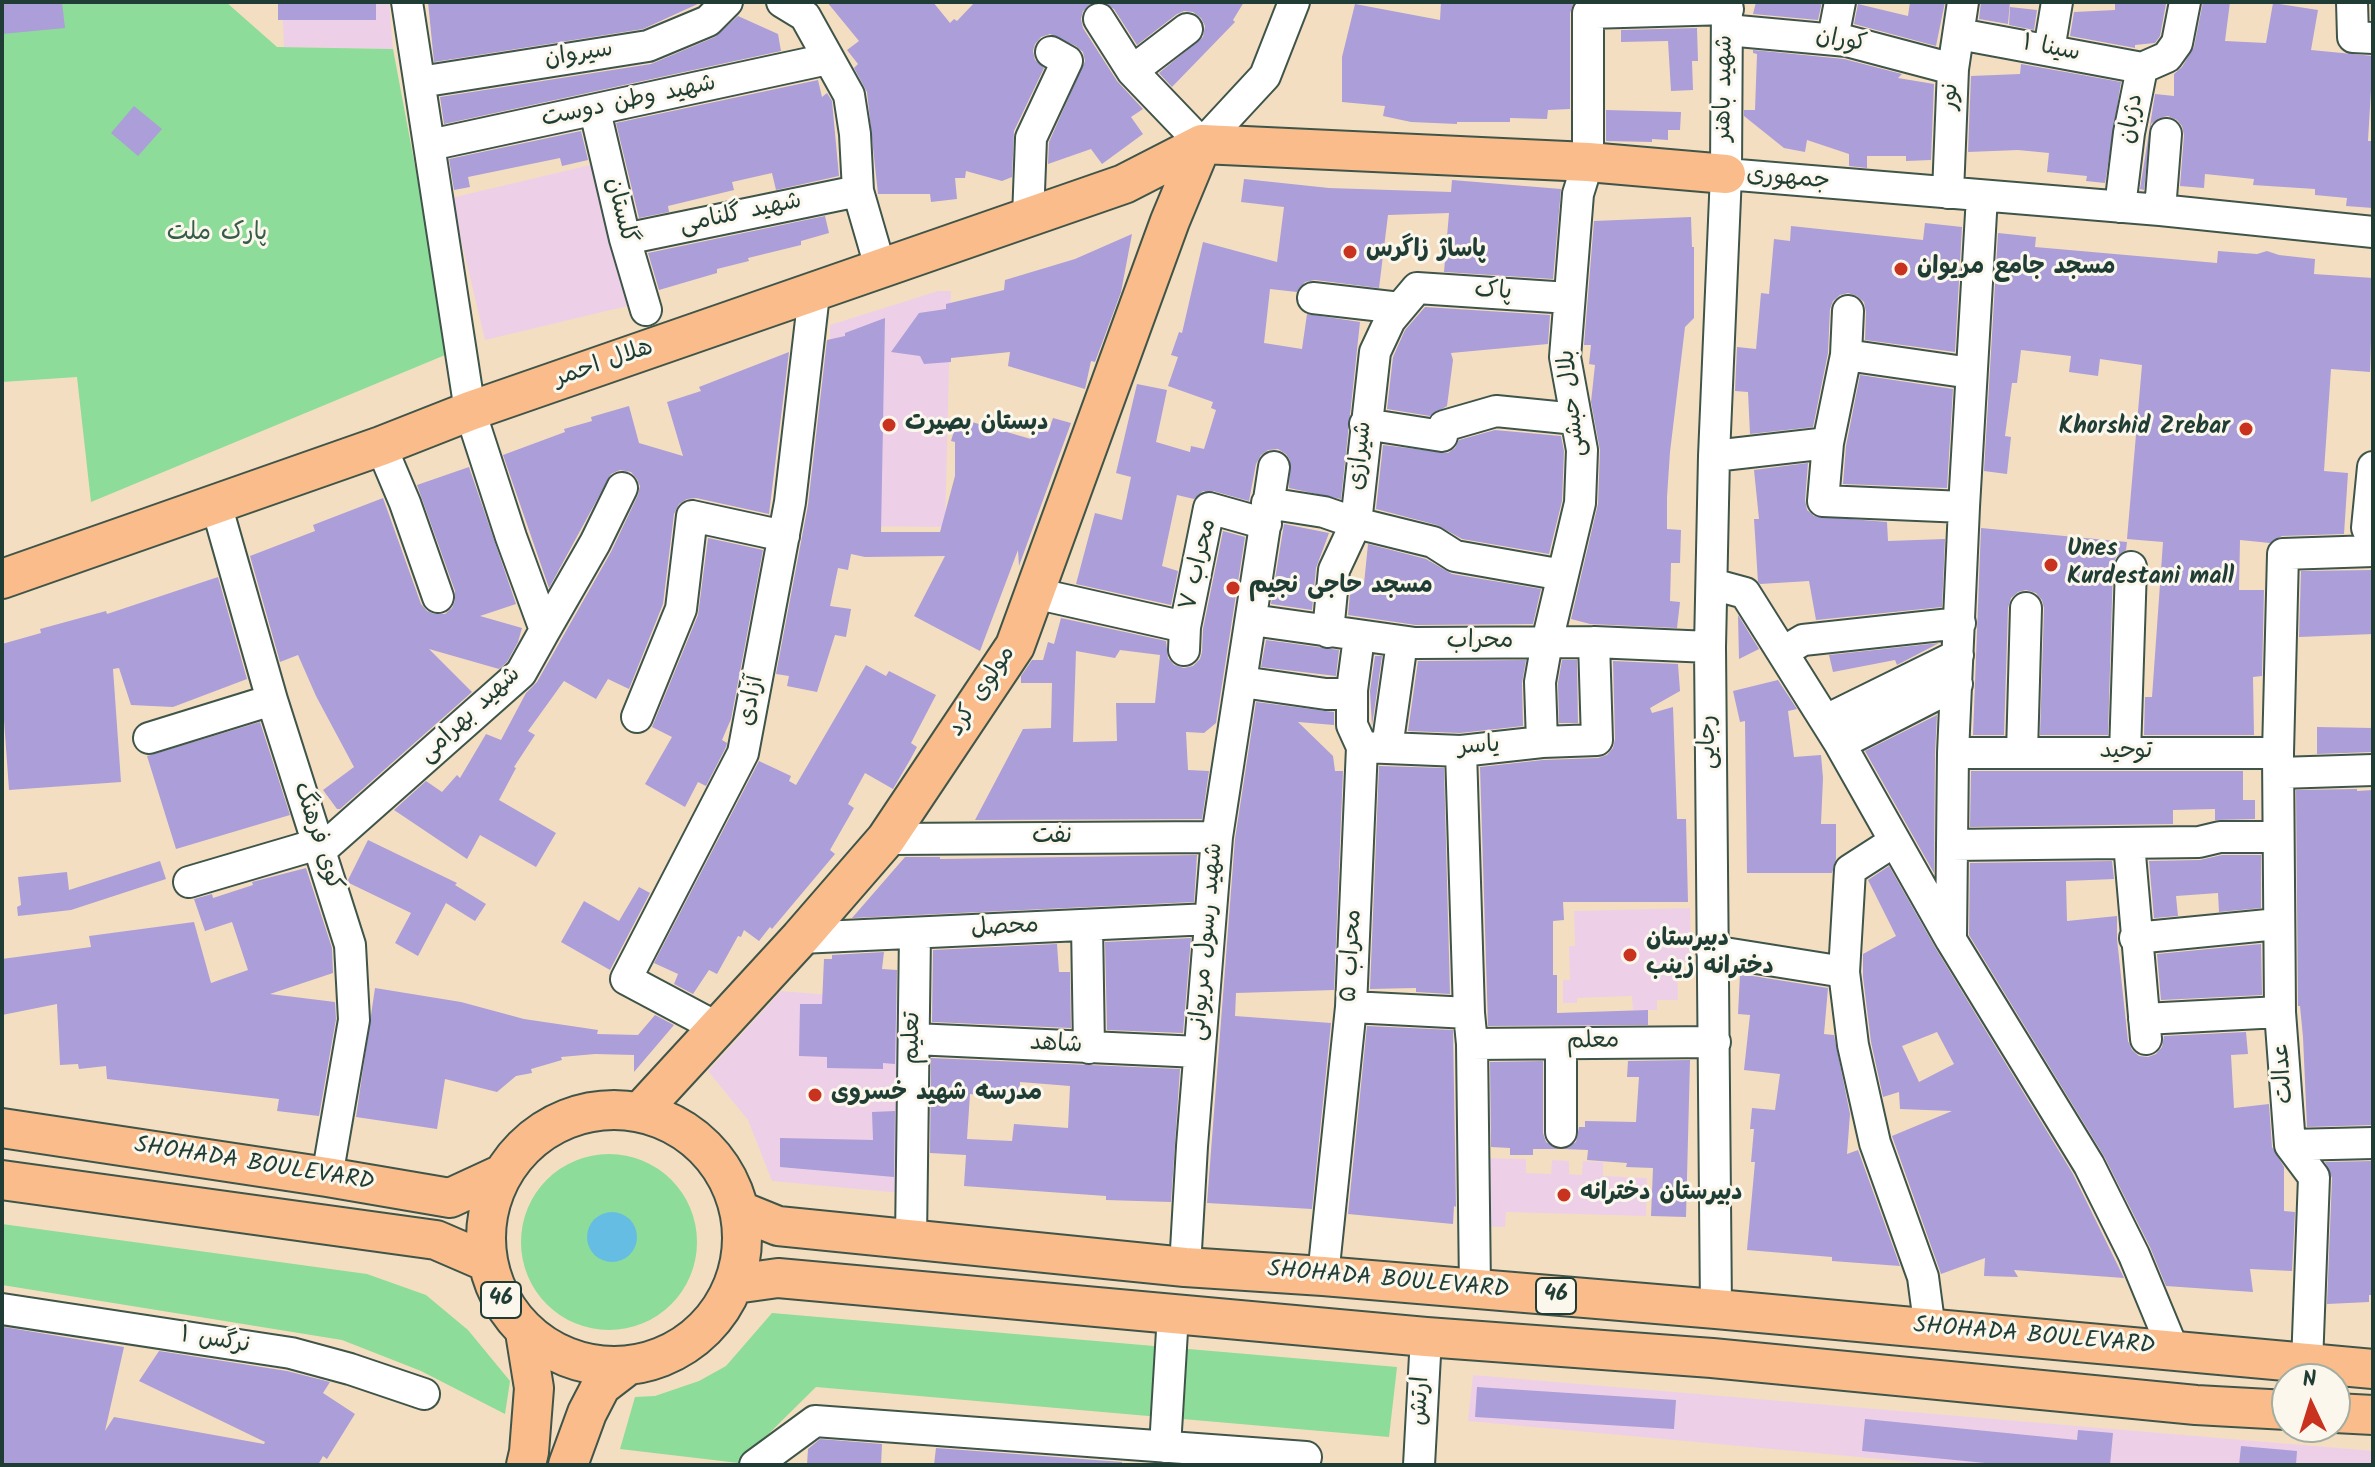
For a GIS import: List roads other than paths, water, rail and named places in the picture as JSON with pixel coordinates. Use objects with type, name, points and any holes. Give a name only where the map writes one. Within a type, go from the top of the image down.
[{"type":"main road","name":"جمهوری","points":[[1202,144],[1588,162],[1726,174]]},
{"type":"main road","name":"هلال احمر","points":[[2,579],[381,446],[470,411],[1124,184],[1202,144]]},
{"type":"main road","name":"مولوی کرد","points":[[640,1112],[886,839],[1015,646],[1170,221],[1202,144]]},
{"type":"main road","name":"46","points":[[600,1110],[640,1112],[675,1124],[706,1147],[728,1176],[741,1211],[743,1248],[735,1284],[718,1315],[693,1340],[662,1358],[627,1366],[590,1365],[556,1353],[525,1332],[507,1311],[495,1288],[487,1262],[485,1231],[490,1202],[502,1174],[527,1143],[561,1121],[600,1110]]},
{"type":"main road","name":"SHOHADA BOULEVARD","points":[[2,1128],[450,1198],[502,1174]]},
{"type":"main road","name":"SHOHADA BOULEVARD","points":[[2,1180],[436,1240],[487,1262]]},
{"type":"main road","name":"SHOHADA BOULEVARD","points":[[741,1211],[778,1226],[1185,1267],[1716,1309],[2298,1363]]},
{"type":"main road","name":"SHOHADA BOULEVARD","points":[[735,1284],[778,1278],[1426,1337],[1712,1358],[2180,1404],[2271,1409]]},
{"type":"main road","points":[[525,1332],[534,1388],[526,1465]]},
{"type":"main road","points":[[568,1465],[587,1413],[601,1386],[627,1366]]},
{"type":"main road","name":"SHOHADA BOULEVARD","points":[[2351,1367],[2373,1369]]},
{"type":"main road","points":[[2351,1414],[2373,1415]]},
{"type":"street","points":[[407,2],[470,411],[545,630]]},
{"type":"street","name":"سیروان","points":[[420,82],[648,46],[708,21],[727,2]]},
{"type":"street","points":[[782,2],[805,16],[849,95],[858,191],[881,270]]},
{"type":"street","points":[[1099,19],[1132,71],[1202,144],[1265,76],[1294,2]]},
{"type":"street","points":[[1833,38],[1840,2]]},
{"type":"street","name":"نور","points":[[1948,193],[1953,69],[1963,2]]},
{"type":"street","points":[[2049,50],[2057,2]]},
{"type":"street","name":"دژبان","points":[[2120,207],[2129,133],[2142,68],[2167,57],[2177,43],[2185,2]]},
{"type":"street","points":[[2352,2],[2363,37]]},
{"type":"street","name":"کوران","points":[[1584,7],[1727,14],[1953,69]]},
{"type":"street","name":"بلال حبشی","points":[[1542,742],[1540,682],[1580,503],[1582,450],[1565,357],[1578,194],[1588,162],[1584,7]]},
{"type":"street","name":"شهید باهنر","points":[[1726,174],[1727,14]]},
{"type":"street","points":[[1132,71],[1187,29]]},
{"type":"street","name":"سینا ۱","points":[[1959,34],[2142,68]]},
{"type":"street","points":[[1028,218],[1031,138],[1067,61],[1051,52]]},
{"type":"street","name":"شهید وطن دوست","points":[[430,145],[828,59]]},
{"type":"street","name":"گلستان","points":[[595,111],[625,239],[646,310]]},
{"type":"street","points":[[2160,210],[2166,134]]},
{"type":"street","name":"جمهوری","points":[[1726,174],[2160,210],[2373,232]]},
{"type":"street","name":"رجایی","points":[[1716,1309],[1710,647],[1714,456],[1726,174]]},
{"type":"street","name":"شهید گلنامی","points":[[625,239],[858,191]]},
{"type":"street","points":[[1951,940],[1953,753],[1982,196]]},
{"type":"street","name":"آزادی","points":[[718,1028],[626,979],[743,753],[784,536],[814,294]]},
{"type":"street","name":"پاک","points":[[1313,298],[1569,298]]},
{"type":"street","name":"شیرازی","points":[[1328,632],[1334,570],[1356,523],[1375,352],[1390,320],[1409,298]]},
{"type":"street","points":[[1848,311],[1846,355],[1828,443],[1823,501],[1964,507]]},
{"type":"street","points":[[1846,355],[1971,373]]},
{"type":"street","points":[[1365,424],[1442,436],[1444,426],[1496,411],[1576,419]]},
{"type":"street","points":[[1714,456],[1828,443]]},
{"type":"street","points":[[381,446],[438,597]]},
{"type":"street","name":"شهید رسول مریوانی","points":[[1185,1267],[1217,837],[1274,467]]},
{"type":"street","points":[[2373,467],[2367,528],[2373,540]]},
{"type":"street","name":"شهید بهرامی","points":[[319,848],[521,673],[595,543],[622,488]]},
{"type":"street","name":"کوی فرهنگ","points":[[216,504],[272,700],[350,945],[354,1020],[327,1177]]},
{"type":"street","name":"محراب ۷","points":[[1034,593],[1185,638],[1209,508],[1267,513]]},
{"type":"street","points":[[1267,513],[1324,512],[1433,542],[1455,556],[1563,575]]},
{"type":"street","points":[[637,717],[681,609],[692,516],[784,536]]},
{"type":"street","name":"عدالت","points":[[2290,1145],[2280,1012],[2278,924],[2283,554],[2373,551]]},
{"type":"street","points":[[2125,753],[2131,567]]},
{"type":"street","points":[[1712,584],[1745,593],[1833,732],[1951,940],[2089,1165],[2134,1255],[2173,1349]]},
{"type":"street","points":[[2022,753],[2026,608]]},
{"type":"street","name":"محراب","points":[[1252,620],[1402,642],[1594,642],[1710,647]]},
{"type":"street","points":[[1783,652],[1803,640],[1960,623]]},
{"type":"street","name":"محراب ۵","points":[[1323,1276],[1374,747],[1352,725],[1352,690],[1359,637]]},
{"type":"street","points":[[1374,747],[1402,642]]},
{"type":"street","name":"یاسر","points":[[1374,747],[1461,751],[1542,742],[1597,740],[1594,642]]},
{"type":"street","points":[[1833,732],[1957,670]]},
{"type":"street","points":[[1242,682],[1326,694],[1342,694],[1352,690]]},
{"type":"street","points":[[149,738],[272,700]]},
{"type":"street","points":[[1461,751],[1472,1044],[1475,1289]]},
{"type":"street","name":"توحید","points":[[1953,753],[2125,753],[2373,770]]},
{"type":"street","name":"نفت","points":[[886,839],[1217,837]]},
{"type":"street","points":[[1952,845],[2199,842],[2220,837],[2278,837]]},
{"type":"street","points":[[1895,841],[1850,870],[1844,972],[1853,1045],[1875,1143],[1923,1277],[1930,1330]]},
{"type":"street","points":[[2129,843],[2145,1029],[2280,1012]]},
{"type":"street","points":[[189,882],[319,848]]},
{"type":"street","name":"محصل","points":[[800,938],[1210,919]]},
{"type":"street","points":[[2135,938],[2278,924]]},
{"type":"street","points":[[1087,925],[1089,1048]]},
{"type":"street","name":"تعلیم","points":[[911,1239],[915,933]]},
{"type":"street","points":[[1712,951],[1844,972]]},
{"type":"street","points":[[1351,1007],[1469,1013]]},
{"type":"street","name":"شاهد","points":[[914,1039],[1199,1052]]},
{"type":"street","name":"معلم","points":[[1472,1044],[1715,1042]]},
{"type":"street","points":[[1561,1044],[1561,1132]]},
{"type":"street","points":[[2290,1145],[2373,1143]]},
{"type":"street","points":[[2290,1145],[2314,1177],[2307,1363]]},
{"type":"street","name":"نرگس ۱","points":[[2,1309],[291,1353],[424,1394]]},
{"type":"street","points":[[1165,1447],[1173,1314]]},
{"type":"street","name":"ارتش","points":[[1419,1465],[1426,1337]]},
{"type":"street","points":[[755,1465],[815,1421],[1306,1457]]},
{"type":"water","points":[[612,1212],[630,1219],[637,1237],[630,1255],[612,1262],[594,1255],[587,1237],[594,1219]]},
{"type":"place","name":"پاساژ زاگرس","points":[[1350,252]]},
{"type":"place","name":"مسجد جامع مریوان","points":[[1901,269]]},
{"type":"place","name":"دبستان بصیرت","points":[[889,425]]},
{"type":"place","name":"Khorshid Zrebar","points":[[2246,429]]},
{"type":"place","name":"Unes Kurdestani mall","points":[[2051,565]]},
{"type":"place","name":"مسجد حاجی نجیم","points":[[1233,588]]},
{"type":"place","name":"دبیرستان دخترانه زینب","points":[[1630,955]]},
{"type":"place","name":"مدرسه شهید خسروی","points":[[815,1095]]},
{"type":"place","name":"دبیرستان دخترانه","points":[[1564,1195]]},
{"type":"park label","name":"پارک ملت","points":[[217,235]]}]
